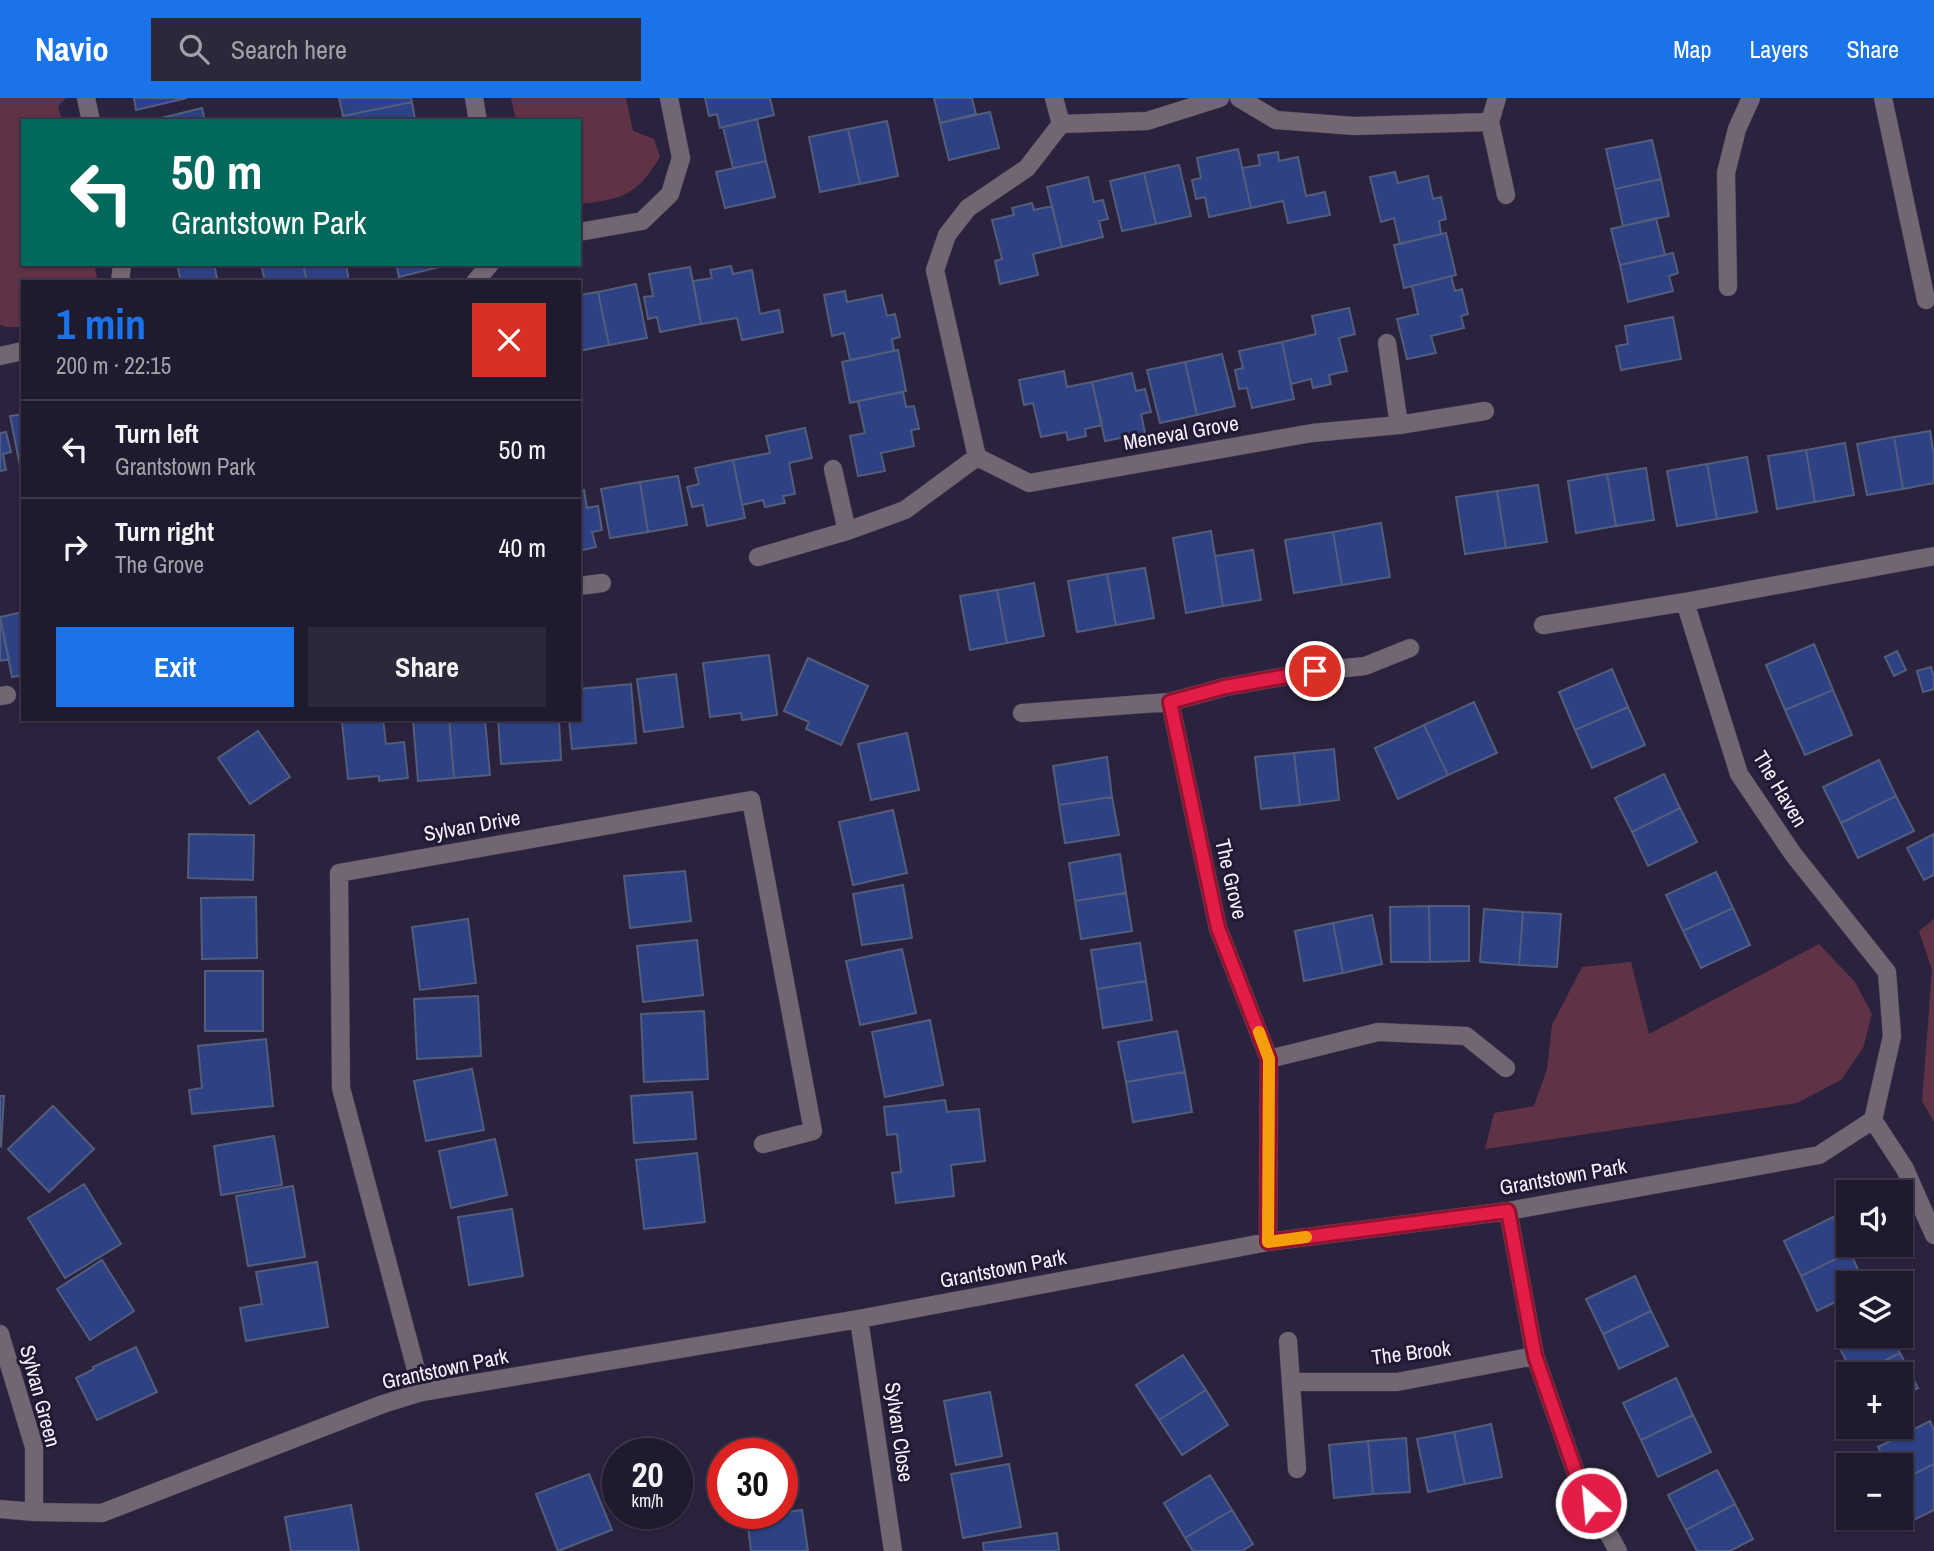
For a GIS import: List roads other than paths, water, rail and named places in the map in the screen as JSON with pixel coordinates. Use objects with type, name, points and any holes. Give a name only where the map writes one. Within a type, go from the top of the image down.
[{"type":"street","points":[[86,98],[91,119]]},
{"type":"street","points":[[474,98],[478,119]]},
{"type":"street","points":[[581,232],[642,221],[670,194],[681,158],[670,98]]},
{"type":"street","points":[[1054,98],[1061,124]]},
{"type":"street","points":[[1061,124],[1147,121],[1220,98]]},
{"type":"street","points":[[1239,98],[1276,120],[1354,126],[1490,122]]},
{"type":"street","points":[[1497,98],[1490,122],[1506,195]]},
{"type":"street","points":[[1728,287],[1726,173],[1737,129],[1751,98]]},
{"type":"street","points":[[1883,98],[1926,300]]},
{"type":"street","points":[[758,557],[905,510],[977,457],[935,270],[947,235],[968,208],[1027,168],[1061,124]]},
{"type":"street","points":[[477,280],[487,266]]},
{"type":"street","points":[[1387,342],[1399,425]]},
{"type":"street","points":[[0,356],[21,351]]},
{"type":"street","name":"Meneval Grove","points":[[977,457],[1029,483],[1312,433],[1399,425],[1485,411]]},
{"type":"street","points":[[833,469],[846,531]]},
{"type":"street","points":[[1543,625],[1934,556]]},
{"type":"street","points":[[581,586],[603,583]]},
{"type":"street","name":"The Haven","points":[[1685,602],[1739,774],[1793,854],[1887,972],[1892,1036],[1873,1120]]},
{"type":"street","points":[[1022,713],[1170,702],[1225,687],[1315,671],[1365,666],[1410,648]]},
{"type":"street","name":"The Grove","points":[[1170,702],[1218,928],[1269,1059],[1268,1242]]},
{"type":"street","name":"Sylvan Drive","points":[[422,1392],[341,1088],[339,873],[751,800],[813,1131],[763,1144]]},
{"type":"street","points":[[1269,1059],[1378,1032],[1466,1037],[1506,1068]]},
{"type":"street","points":[[1873,1120],[1905,1169],[1934,1235]]},
{"type":"street","name":"Grantstown Park","points":[[0,1509],[102,1513],[422,1392],[859,1319],[1268,1242],[1508,1211],[1819,1154],[1873,1120]]},
{"type":"street","points":[[1508,1211],[1535,1356],[1578,1479],[1618,1551]]},
{"type":"street","name":"Sylvan Close","points":[[859,1319],[893,1551]]},
{"type":"street","name":"Sylvan Green","points":[[0,1334],[34,1447],[34,1512]]},
{"type":"street","points":[[1288,1341],[1297,1469]]},
{"type":"street","name":"The Brook","points":[[1291,1382],[1397,1382],[1535,1356]]}]
